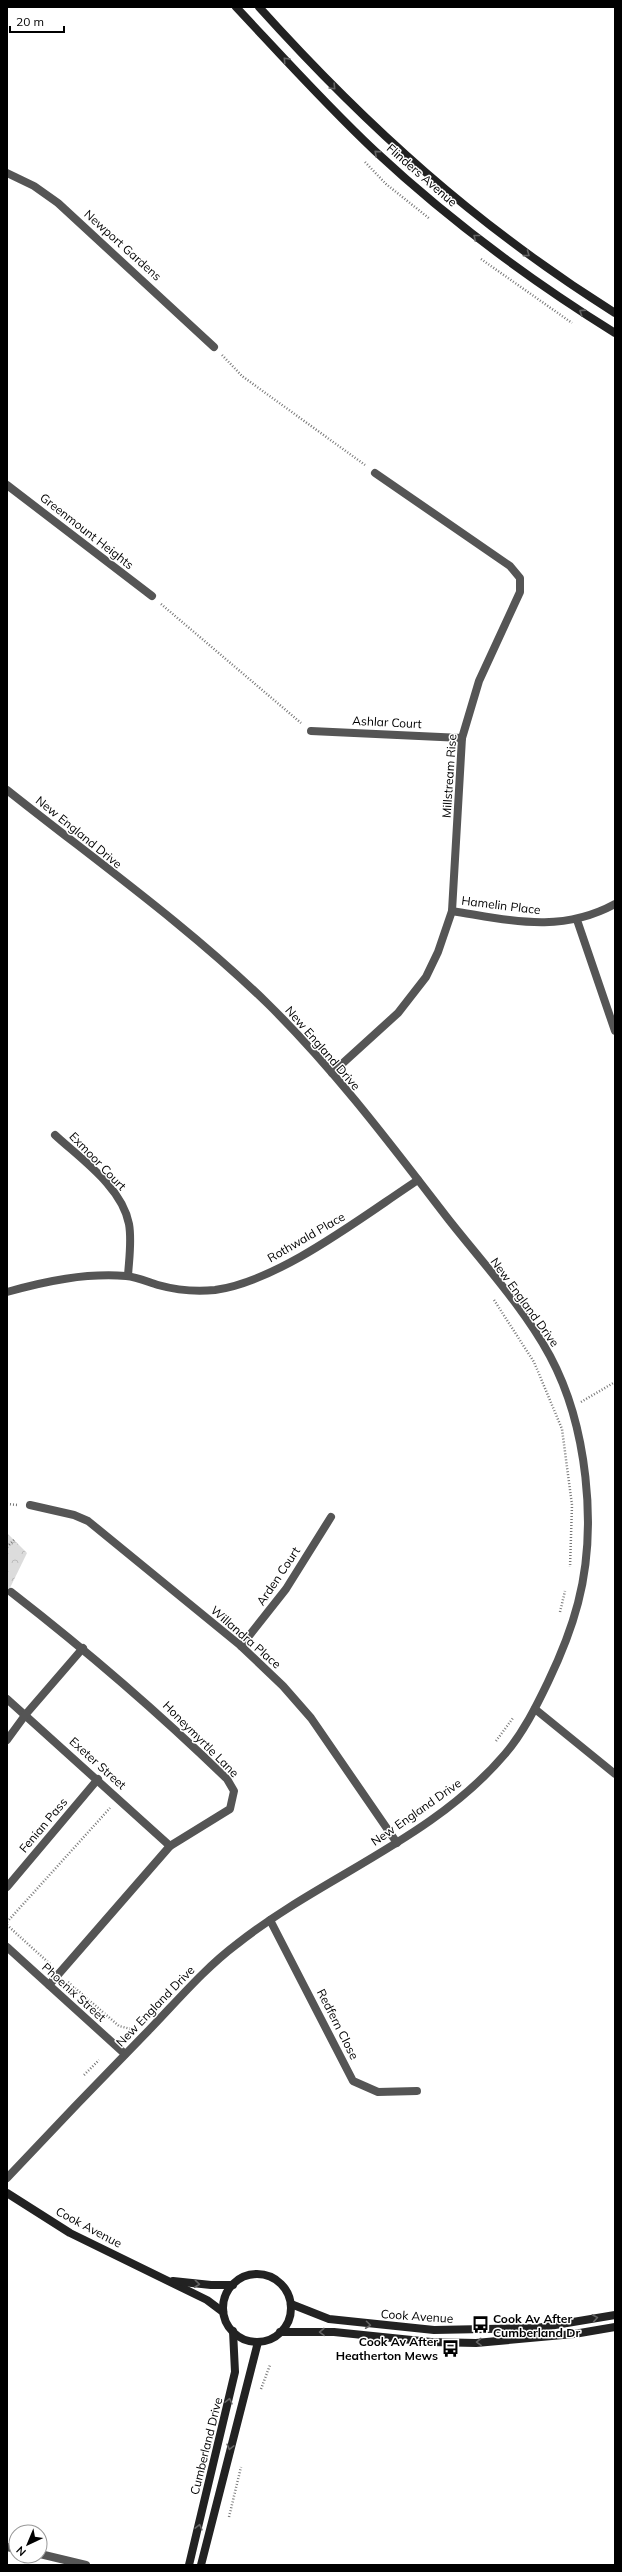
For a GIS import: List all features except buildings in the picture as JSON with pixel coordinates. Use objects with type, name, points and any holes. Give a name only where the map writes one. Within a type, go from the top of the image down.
[{"type":"street","name":"Flinders Avenue","points":[[236,7],[309,85],[375,150],[425,195],[500,255],[615,333]]},
{"type":"street","name":"Flinders Avenue","points":[[259,7],[360,114],[435,183],[546,267],[615,313]]},
{"type":"street","name":"Newport Gardens","points":[[7,173],[34,186],[58,203],[214,347]]},
{"type":"street","name":"Millstream Rise","points":[[332,1073],[398,1013],[418,988],[438,952],[452,911],[462,738],[479,681],[520,592],[520,578],[510,566],[375,472]]},
{"type":"street","name":"Greenmount Heights","points":[[7,485],[152,596]]},
{"type":"street","name":"Ashlar Court","points":[[310,731],[462,738]]},
{"type":"street","name":"New England Drive","points":[[7,790],[206,948],[269,1005],[332,1073],[517,1307],[550,1357],[571,1409],[583,1460],[588,1507],[584,1570],[578,1603],[558,1661],[535,1709],[507,1752],[477,1784],[397,1843],[301,1898],[216,1961],[7,2178]]},
{"type":"street","name":"Hamelin Place","points":[[452,911],[528,923],[577,920],[598,913],[615,904]]},
{"type":"street","points":[[577,920],[615,1031]]},
{"type":"street","name":"Exmoor Court","points":[[55,1135],[93,1170],[117,1196],[124,1210],[130,1236],[128,1276]]},
{"type":"street","name":"Rothwald Place","points":[[7,1292],[68,1278],[128,1276],[181,1290],[214,1290],[231,1287],[294,1260],[418,1180]]},
{"type":"street","name":"Willandra Place","points":[[30,1505],[74,1515],[88,1521],[241,1646],[283,1686],[311,1718],[397,1843]]},
{"type":"street","name":"Arden Court","points":[[241,1646],[286,1589],[331,1517]]},
{"type":"street","name":"Honeymyrtle Lane","points":[[11,1592],[83,1648],[157,1711],[231,1784],[234,1797],[230,1809],[226,1814],[170,1846],[49,1985]]},
{"type":"street","points":[[7,1740],[26,1714],[83,1648]]},
{"type":"street","name":"Exeter Street","points":[[7,1699],[26,1714],[170,1846]]},
{"type":"street","points":[[535,1709],[615,1774]]},
{"type":"street","name":"Fenian Pass","points":[[7,1887],[98,1779]]},
{"type":"street","name":"Redfern Close","points":[[270,1920],[353,2082],[378,2092],[417,2091]]},
{"type":"street","name":"Phoenix Street","points":[[7,1947],[125,2054]]},
{"type":"street","name":"Cook Avenue","points":[[7,2193],[70,2233],[207,2300],[223,2312]]},
{"type":"street","points":[[249,2275],[268,2276],[283,2286],[291,2304],[289,2320],[280,2332],[270,2339],[258,2342],[244,2339],[233,2331],[223,2312],[225,2297],[232,2284],[249,2275]]},
{"type":"street","name":"Cook Avenue","points":[[162,2279],[211,2285],[232,2284]]},
{"type":"street","name":"Cook Avenue","points":[[291,2304],[329,2319],[396,2328],[434,2330],[537,2328],[615,2315]]},
{"type":"street","name":"Cook Avenue","points":[[280,2332],[334,2332],[431,2342],[476,2343],[574,2334],[615,2327]]},
{"type":"street","name":"Cumberland Drive","points":[[189,2565],[235,2372],[233,2331]]},
{"type":"street","name":"Cumberland Drive","points":[[201,2565],[258,2342]]},
{"type":"street","points":[[48,2556],[86,2565]]},
{"type":"path","points":[[214,347],[242,376],[375,472]]},
{"type":"path","points":[[152,596],[310,731]]},
{"type":"path","points":[[492,1296],[534,1362],[562,1428],[572,1505],[570,1574]]},
{"type":"path","points":[[571,1409],[615,1382]]},
{"type":"path","points":[[7,1547],[14,1540]]},
{"type":"path","points":[[559,1617],[566,1588]]},
{"type":"path","points":[[494,1745],[516,1713]]},
{"type":"path","points":[[7,1922],[118,1798]]},
{"type":"path","points":[[83,2077],[136,2024]]},
{"type":"green space","points":[[7,1533],[27,1553],[7,1594]]},
{"type":"place","name":"Cook Av After Cumberland Dr","points":[[480,2325]]},
{"type":"place","name":"Cook Av After Heatherton Mews","points":[[451,2348]]}]
